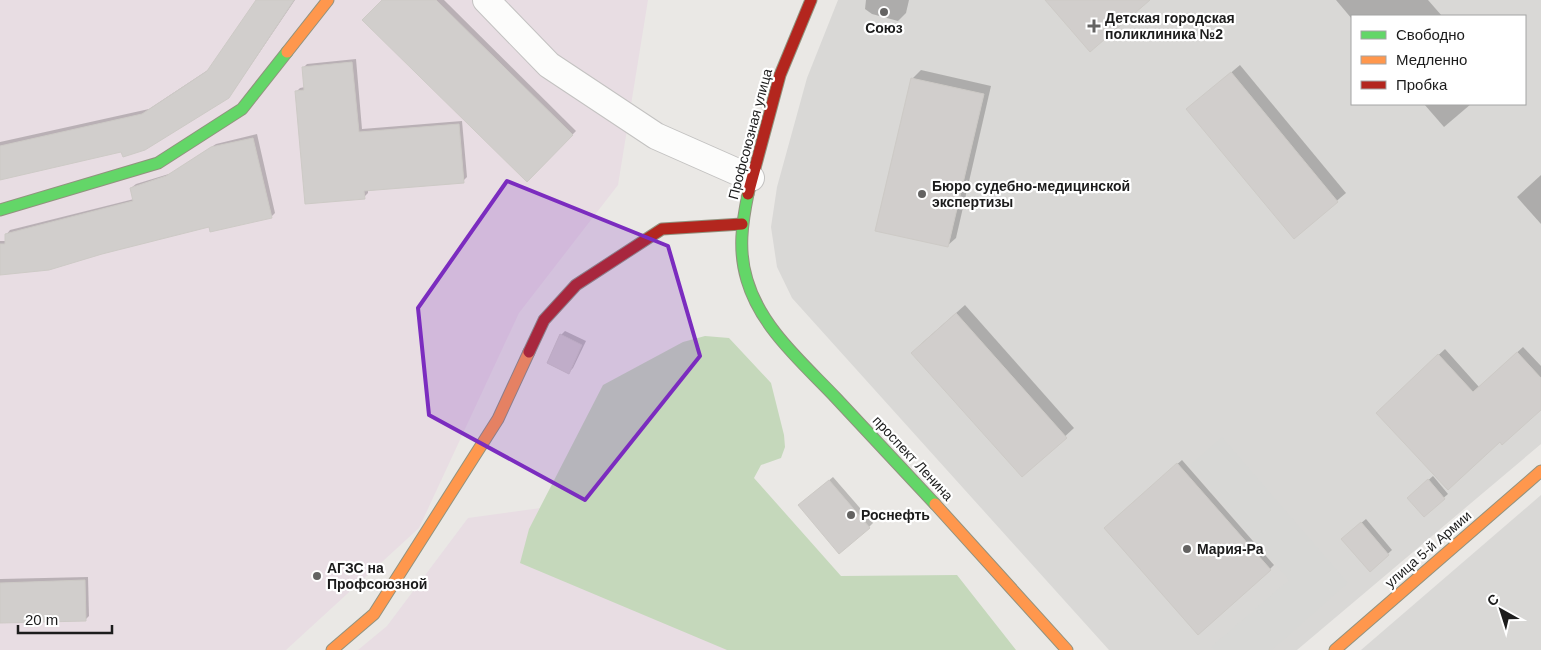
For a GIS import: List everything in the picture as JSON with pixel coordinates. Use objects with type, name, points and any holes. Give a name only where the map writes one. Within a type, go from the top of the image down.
[{"type":"main road","points":[[0,210],[158,163],[242,109],[328,0]]},
{"type":"main road","name":"Профсоюзная улица","points":[[747,280],[742,254],[742,224],[751,178],[780,75],[811,0]]},
{"type":"main road","points":[[332,650],[374,614],[498,420],[544,320],[576,284],[662,229],[742,224]]},
{"type":"main road","name":"проспект Ленина","points":[[747,280],[756,303],[770,326],[972,543],[1067,650]]},
{"type":"main road","name":"улица 5-й Армии","points":[[1335,650],[1541,471]]},
{"type":"street","points":[[486,0],[549,65],[656,136],[751,178]]},
{"type":"highlighted area","points":[[507,181],[668,246],[700,356],[585,500],[429,415],[418,308]]},
{"type":"shaded area","points":[[0,0],[648,0],[618,185],[519,313],[419,528],[286,650],[0,650]]},
{"type":"shaded area","points":[[838,0],[1541,0],[1541,444],[1297,650],[1109,650],[792,298],[777,267],[771,227],[777,187],[807,78]]},
{"type":"shaded area","points":[[1222,437],[1348,583],[1272,650],[1214,650],[1211,647],[1289,580],[1190,465]]},
{"type":"shaded area","points":[[1541,495],[1541,650],[1361,650]]},
{"type":"shaded area","points":[[628,496],[791,650],[358,650],[387,626],[468,518]]},
{"type":"green space","points":[[705,336],[729,338],[771,383],[784,435],[785,447],[781,458],[761,465],[754,478],[841,576],[957,575],[1016,650],[727,650],[520,563],[529,529],[603,385],[683,342]]},
{"type":"building","points":[[256,0],[294,0],[229,98],[145,150],[123,157],[121,152],[0,180],[0,146],[142,114],[207,71]]},
{"type":"building","points":[[382,0],[436,0],[573,135],[527,182],[362,20]]},
{"type":"building","name":"Детская городская поликлиника №2","points":[[1045,0],[1150,0],[1090,52]]},
{"type":"building","points":[[352,62],[359,132],[459,124],[464,183],[364,191],[365,199],[305,204],[295,91],[304,90],[302,67]]},
{"type":"building","points":[[1231,72],[1338,202],[1294,239],[1186,109]]},
{"type":"building","name":"Бюро судебно-медицинской экспертизы","points":[[911,78],[984,94],[948,247],[875,231]]},
{"type":"building","points":[[253,138],[272,218],[210,232],[209,227],[102,254],[49,270],[0,275],[0,244],[5,244],[5,234],[133,201],[130,188],[166,176],[211,147]]},
{"type":"building","points":[[956,313],[1067,438],[1022,477],[911,353]]},
{"type":"building","points":[[560,334],[582,345],[569,374],[547,363]]},
{"type":"building","points":[[1517,352],[1541,378],[1541,410],[1502,445],[1500,442],[1448,490],[1376,413],[1438,354],[1473,392]]},
{"type":"building","name":"Мария-Ра","points":[[1177,463],[1271,570],[1198,635],[1104,528]]},
{"type":"building","points":[[1428,479],[1445,499],[1424,517],[1407,498]]},
{"type":"building","points":[[829,480],[870,528],[839,554],[798,505]]},
{"type":"building","points":[[1361,522],[1389,555],[1370,572],[1341,539]]},
{"type":"building","points":[[85,580],[86,621],[0,623],[0,583]]},
{"type":"traffic: fast","points":[[0,210],[158,163],[242,109],[287,52]]},
{"type":"traffic: fast","points":[[748,194],[743,226],[742,248],[744,269],[753,297],[762,314],[784,344],[935,504]]},
{"type":"traffic: slow","points":[[287,52],[328,0]]},
{"type":"traffic: slow","points":[[332,650],[374,614],[498,419],[529,352]]},
{"type":"traffic: slow","points":[[1335,650],[1541,471]]},
{"type":"traffic: slow","points":[[935,504],[1067,650]]},
{"type":"traffic: jam","points":[[748,194],[780,75],[811,0]]},
{"type":"traffic: jam","points":[[529,352],[544,320],[576,285],[662,229],[742,224]]},
{"type":"place","name":"Союз","points":[[884,12]]},
{"type":"place","name":"Детская городская поликлиника №2","points":[[1094,26]]},
{"type":"place","name":"Бюро судебно-медицинской экспертизы","points":[[922,194]]},
{"type":"place","name":"Роснефть","points":[[851,515]]},
{"type":"place","name":"Мария-Ра","points":[[1187,549]]},
{"type":"place","name":"АГЗС на Профсоюзной","points":[[317,576]]}]
